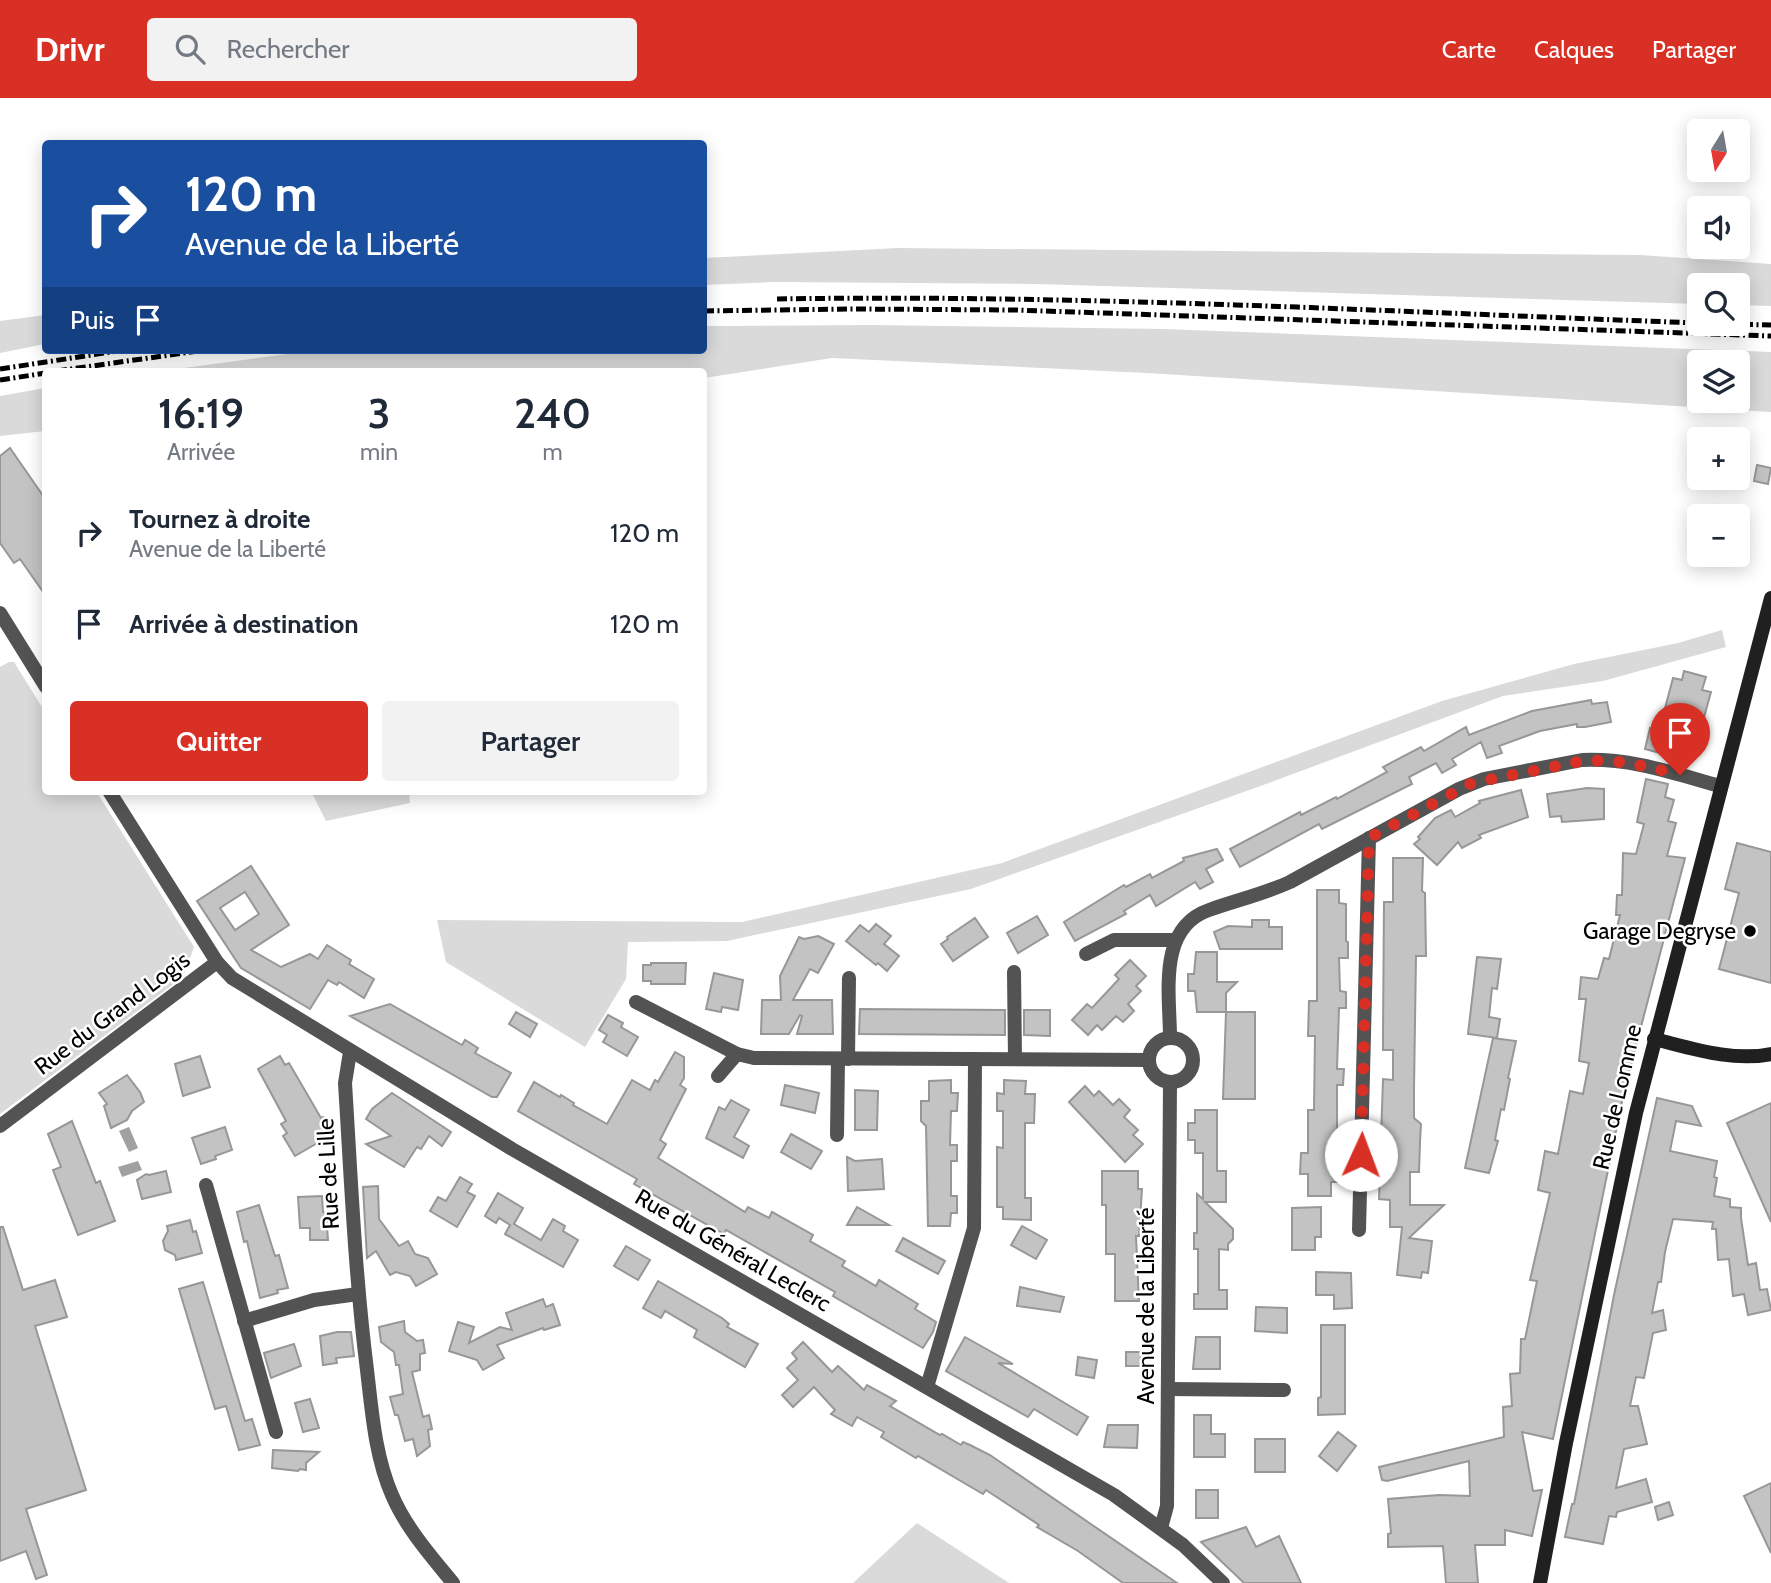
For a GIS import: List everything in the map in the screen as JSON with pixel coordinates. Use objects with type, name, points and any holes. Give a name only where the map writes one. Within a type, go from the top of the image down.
[{"type":"main road","name":"Rue de Lomme","points":[[1540,1583],[1566,1443],[1632,1130],[1771,598]]},
{"type":"main road","points":[[1654,1039],[1730,1055],[1771,1054]]},
{"type":"street","points":[[0,613],[42,681]]},
{"type":"street","points":[[1170,1038],[1170,965],[1175,940],[1182,928],[1207,911],[1276,889],[1472,783],[1582,761],[1626,761],[1720,786]]},
{"type":"street","name":"Rue du Général Leclerc","points":[[112,795],[217,962],[243,985],[512,1149],[1114,1495],[1184,1545],[1223,1583]]},
{"type":"street","points":[[1359,1230],[1369,838]]},
{"type":"street","points":[[1086,954],[1114,940],[1175,940]]},
{"type":"street","name":"Rue du Grand Logis","points":[[0,1126],[217,962]]},
{"type":"street","points":[[1014,972],[1014,1059]]},
{"type":"street","points":[[837,1135],[849,978]]},
{"type":"street","points":[[636,1002],[737,1054],[754,1058],[1148,1060]]},
{"type":"street","points":[[1170,1038],[1188,1045],[1193,1064],[1182,1080],[1170,1083],[1154,1076],[1148,1060],[1152,1047],[1157,1042],[1170,1038]]},
{"type":"street","name":"Rue de Lille","points":[[351,1052],[347,1059],[345,1083],[358,1294],[381,1465],[405,1520],[453,1583]]},
{"type":"street","points":[[718,1076],[737,1054]]},
{"type":"street","points":[[927,1387],[974,1228],[975,1059]]},
{"type":"street","name":"Avenue de la Liberté","points":[[1161,1528],[1167,1506],[1170,1083]]},
{"type":"street","points":[[206,1185],[276,1432]]},
{"type":"street","points":[[244,1321],[314,1300],[358,1294]]},
{"type":"street","points":[[1168,1389],[1284,1390]]},
{"type":"shaded area","points":[[898,248],[1640,255],[1771,264],[1771,306],[1750,305],[1750,273],[1687,273],[1687,304],[1036,284],[776,282],[707,285],[707,258]]},
{"type":"shaded area","points":[[42,315],[42,345],[0,353],[0,321]]},
{"type":"shaded area","points":[[707,326],[1163,329],[1718,350],[1687,350],[1687,407],[1147,373],[832,358],[707,378],[707,368],[184,368],[287,354],[707,354]]},
{"type":"shaded area","points":[[1750,351],[1771,352],[1771,412],[1750,411]]},
{"type":"shaded area","points":[[42,389],[42,431],[0,436],[0,396]]},
{"type":"shaded area","points":[[1722,630],[1726,647],[1603,681],[1503,696],[971,889],[727,941],[628,942],[626,979],[585,1047],[446,962],[437,920],[742,922],[1002,863],[1442,701],[1574,664],[1678,643]]},
{"type":"shaded area","points":[[14,662],[42,707],[42,795],[99,795],[194,947],[183,977],[0,1114],[0,667]]},
{"type":"shaded area","points":[[313,795],[409,795],[410,803],[326,821]]},
{"type":"shaded area","points":[[129,1127],[138,1148],[129,1152],[119,1131]]},
{"type":"shaded area","points":[[138,1161],[142,1170],[122,1177],[118,1167]]},
{"type":"shaded area","points":[[917,1523],[1009,1583],[853,1583]]},
{"type":"building","points":[[10,448],[42,494],[42,590],[20,559],[14,563],[0,543],[0,456]]},
{"type":"building","points":[[1757,465],[1771,468],[1768,484],[1754,481]]},
{"type":"building","points":[[1684,671],[1706,677],[1702,690],[1711,692],[1701,728],[1693,726],[1688,747],[1679,744],[1675,757],[1645,749],[1650,728],[1659,731],[1673,678],[1682,680]]},
{"type":"building","points":[[1591,700],[1592,704],[1607,702],[1611,722],[1585,727],[1577,727],[1577,724],[1540,731],[1499,746],[1502,753],[1487,758],[1481,742],[1452,759],[1456,765],[1442,773],[1436,763],[1409,777],[1412,784],[1322,829],[1319,824],[1240,867],[1230,849],[1300,812],[1301,815],[1336,797],[1337,799],[1387,772],[1383,767],[1421,747],[1424,751],[1466,727],[1469,735],[1532,711]]},
{"type":"building","points":[[1646,779],[1668,784],[1665,797],[1674,800],[1668,821],[1676,823],[1667,856],[1685,858],[1624,1092],[1553,1439],[1522,1432],[1533,1491],[1542,1490],[1532,1536],[1505,1530],[1505,1545],[1475,1545],[1478,1583],[1446,1583],[1443,1546],[1388,1547],[1388,1534],[1391,1533],[1388,1499],[1439,1495],[1470,1496],[1469,1461],[1387,1481],[1382,1480],[1379,1467],[1504,1437],[1503,1407],[1512,1406],[1510,1374],[1520,1373],[1521,1339],[1525,1339],[1537,1281],[1530,1280],[1550,1193],[1538,1190],[1545,1151],[1558,1154],[1570,1091],[1583,1094],[1589,1063],[1579,1061],[1586,999],[1579,999],[1581,977],[1598,979],[1604,958],[1609,959],[1620,915],[1616,915],[1617,895],[1622,895],[1623,853],[1636,854],[1644,824],[1637,822]]},
{"type":"building","points":[[1587,788],[1604,789],[1604,819],[1562,822],[1561,816],[1550,817],[1547,794]]},
{"type":"building","points":[[1521,790],[1528,817],[1479,835],[1481,838],[1462,848],[1458,842],[1437,865],[1414,844],[1435,818],[1451,810],[1455,817],[1480,803],[1479,801]]},
{"type":"building","name":"Garage Degryse","points":[[1737,843],[1771,852],[1771,983],[1719,969],[1739,893],[1725,889]]},
{"type":"building","points":[[1217,849],[1223,860],[1206,869],[1213,882],[1200,889],[1195,882],[1156,906],[1150,895],[1124,911],[1126,914],[1075,941],[1064,922],[1124,885],[1126,887],[1150,874],[1152,878],[1184,861],[1183,858]]},
{"type":"building","points":[[1393,858],[1423,858],[1426,956],[1416,956],[1414,1089],[1414,1118],[1421,1124],[1419,1172],[1410,1172],[1410,1205],[1444,1205],[1409,1238],[1432,1241],[1428,1273],[1422,1272],[1421,1278],[1397,1275],[1402,1227],[1390,1227],[1390,1200],[1379,1199],[1383,1079],[1393,1080],[1393,1050],[1383,1050],[1383,1034],[1384,902],[1393,902]]},
{"type":"building","points":[[251,866],[289,925],[251,950],[281,967],[310,954],[318,959],[327,945],[351,960],[349,964],[374,979],[364,998],[339,982],[337,985],[328,980],[310,1009],[241,968],[197,901]],"holes":[[[245,892],[259,914],[235,930],[220,908]]]},
{"type":"building","points":[[1317,890],[1339,890],[1339,903],[1346,904],[1348,942],[1348,958],[1339,958],[1340,991],[1346,992],[1346,1008],[1339,1008],[1337,1069],[1344,1069],[1343,1085],[1337,1085],[1337,1182],[1331,1182],[1331,1196],[1308,1196],[1308,1174],[1300,1174],[1301,1153],[1308,1153],[1308,1110],[1314,1110],[1315,1036],[1308,1036],[1309,1001],[1317,1001]]},
{"type":"building","points":[[1037,916],[1048,935],[1018,953],[1007,933]]},
{"type":"building","points":[[975,918],[988,937],[953,961],[941,944]]},
{"type":"building","points":[[1252,920],[1269,920],[1269,927],[1282,927],[1282,949],[1220,949],[1214,932],[1228,926],[1252,927]]},
{"type":"building","points":[[876,924],[891,936],[884,944],[899,956],[887,971],[846,941],[860,925],[869,932]]},
{"type":"building","points":[[818,936],[834,944],[818,973],[810,969],[793,1000],[832,1000],[833,1034],[797,1034],[802,1016],[800,1015],[789,1034],[761,1034],[762,1000],[781,1000],[780,976],[799,937],[804,939]]},
{"type":"building","points":[[1196,952],[1217,952],[1217,982],[1237,982],[1226,993],[1226,1012],[1197,1012],[1195,991],[1188,991],[1188,974],[1194,974]]},
{"type":"building","points":[[1477,957],[1501,959],[1497,989],[1492,988],[1489,1017],[1500,1019],[1497,1038],[1468,1034]]},
{"type":"building","points":[[1130,960],[1146,976],[1136,986],[1141,991],[1128,1004],[1134,1011],[1123,1022],[1116,1016],[1102,1030],[1097,1025],[1088,1035],[1072,1020],[1087,1004],[1092,1008],[1119,979],[1115,975]]},
{"type":"building","points":[[686,963],[685,984],[651,984],[651,981],[643,981],[643,965]]},
{"type":"building","points":[[714,973],[743,980],[738,1010],[722,1007],[721,1012],[706,1009]]},
{"type":"building","points":[[390,1004],[462,1045],[465,1040],[478,1048],[475,1053],[511,1073],[497,1097],[492,1097],[350,1016]]},
{"type":"building","points":[[860,1009],[1005,1010],[1005,1035],[859,1034]]},
{"type":"building","points":[[1024,1010],[1050,1010],[1050,1036],[1024,1035]]},
{"type":"building","points":[[516,1012],[537,1024],[530,1037],[509,1024]]},
{"type":"building","points":[[1226,1012],[1255,1012],[1255,1099],[1223,1099]]},
{"type":"building","points":[[608,1015],[623,1023],[621,1027],[638,1037],[627,1056],[603,1042],[607,1035],[599,1030]]},
{"type":"building","points":[[1493,1038],[1516,1041],[1504,1110],[1501,1109],[1495,1140],[1498,1141],[1489,1173],[1465,1168]]},
{"type":"building","points":[[675,1052],[684,1057],[684,1078],[680,1085],[686,1089],[660,1140],[666,1144],[658,1158],[745,1212],[748,1207],[769,1218],[772,1212],[813,1235],[810,1241],[845,1261],[842,1266],[876,1286],[879,1280],[918,1304],[915,1309],[936,1322],[923,1348],[833,1296],[835,1292],[726,1230],[724,1234],[634,1184],[637,1179],[518,1111],[534,1082],[560,1097],[561,1095],[607,1124],[632,1080],[650,1090],[655,1080],[658,1082]]},
{"type":"building","points":[[200,1056],[210,1087],[183,1096],[175,1064]]},
{"type":"building","points":[[280,1056],[285,1065],[289,1063],[333,1134],[295,1156],[283,1136],[287,1133],[281,1124],[286,1121],[258,1069]]},
{"type":"building","points":[[127,1075],[144,1102],[132,1111],[127,1120],[111,1128],[104,1106],[107,1104],[99,1093]]},
{"type":"building","points":[[951,1080],[951,1093],[958,1093],[957,1111],[951,1111],[950,1145],[957,1145],[957,1161],[951,1161],[951,1196],[957,1196],[957,1213],[951,1213],[950,1226],[928,1226],[926,1126],[921,1121],[921,1101],[929,1101],[929,1081]]},
{"type":"building","points":[[1004,1080],[1026,1081],[1025,1094],[1035,1094],[1034,1123],[1025,1123],[1025,1198],[1031,1198],[1031,1220],[1003,1219],[1003,1207],[997,1207],[997,1147],[1003,1148],[1003,1111],[997,1111],[997,1093],[1004,1094]]},
{"type":"building","points":[[785,1085],[819,1093],[815,1113],[781,1105]]},
{"type":"building","points":[[1085,1086],[1094,1096],[1099,1091],[1113,1105],[1119,1099],[1130,1110],[1124,1117],[1138,1130],[1133,1135],[1143,1144],[1125,1162],[1069,1102]]},
{"type":"building","points":[[855,1090],[878,1091],[877,1130],[855,1130]]},
{"type":"building","points":[[392,1093],[451,1132],[442,1146],[429,1136],[421,1149],[417,1147],[404,1167],[366,1144],[391,1136],[366,1119],[372,1109]]},
{"type":"building","points":[[1657,1098],[1692,1106],[1701,1126],[1676,1121],[1670,1151],[1717,1161],[1714,1196],[1730,1199],[1730,1207],[1741,1208],[1748,1265],[1756,1263],[1760,1290],[1767,1289],[1771,1310],[1748,1315],[1744,1294],[1733,1296],[1729,1259],[1718,1260],[1713,1222],[1673,1219],[1652,1313],[1663,1310],[1666,1330],[1653,1333],[1644,1378],[1636,1377],[1630,1406],[1638,1406],[1647,1444],[1624,1449],[1616,1488],[1646,1479],[1652,1502],[1617,1512],[1616,1517],[1609,1516],[1603,1544],[1565,1537]]},
{"type":"building","points":[[731,1100],[749,1110],[734,1137],[749,1146],[743,1158],[706,1138],[719,1107],[725,1110]]},
{"type":"building","points":[[1771,1103],[1771,1222],[1727,1123]]},
{"type":"building","points":[[1195,1110],[1217,1110],[1217,1171],[1226,1171],[1226,1202],[1205,1202],[1233,1229],[1233,1239],[1228,1244],[1228,1250],[1219,1249],[1219,1290],[1227,1290],[1227,1309],[1194,1309],[1194,1294],[1198,1294],[1198,1249],[1194,1249],[1194,1233],[1197,1233],[1197,1194],[1203,1199],[1203,1153],[1195,1153],[1195,1140],[1188,1140],[1188,1123],[1195,1123]]},
{"type":"building","points":[[72,1121],[96,1183],[100,1181],[115,1221],[78,1235],[53,1170],[61,1167],[48,1134]]},
{"type":"building","points":[[225,1127],[232,1150],[201,1164],[192,1138]]},
{"type":"building","points":[[791,1134],[822,1151],[811,1169],[781,1152]]},
{"type":"building","points":[[847,1157],[855,1161],[882,1159],[884,1189],[848,1191]]},
{"type":"building","points":[[166,1171],[171,1192],[142,1199],[137,1180],[146,1174]]},
{"type":"building","points":[[1102,1171],[1138,1171],[1138,1189],[1142,1189],[1139,1236],[1136,1236],[1139,1301],[1115,1301],[1115,1254],[1106,1254],[1106,1205],[1102,1205]]},
{"type":"building","points":[[460,1177],[472,1184],[467,1192],[475,1196],[457,1227],[430,1211],[438,1197],[446,1201]]},
{"type":"building","points":[[378,1186],[379,1219],[399,1246],[408,1241],[415,1254],[428,1258],[437,1274],[416,1286],[410,1276],[396,1272],[390,1275],[376,1251],[367,1258],[363,1187]]},
{"type":"building","points":[[498,1193],[523,1208],[514,1224],[541,1240],[553,1219],[565,1226],[563,1231],[578,1240],[563,1267],[505,1234],[510,1225],[499,1218],[496,1223],[485,1216]]},
{"type":"building","points":[[322,1196],[328,1240],[310,1240],[310,1228],[300,1228],[298,1197]]},
{"type":"building","points":[[259,1205],[275,1256],[279,1255],[288,1288],[260,1298],[247,1241],[244,1242],[237,1212]]},
{"type":"building","points":[[857,1207],[889,1225],[847,1225]]},
{"type":"building","points":[[1321,1207],[1321,1237],[1315,1237],[1315,1250],[1292,1250],[1292,1208]]},
{"type":"building","points":[[190,1220],[202,1253],[176,1260],[175,1255],[165,1250],[163,1241],[168,1231],[167,1226]]},
{"type":"building","points":[[1022,1226],[1047,1240],[1036,1259],[1011,1245]]},
{"type":"building","points":[[0,1227],[3,1227],[23,1290],[55,1280],[67,1317],[35,1326],[86,1490],[26,1509],[47,1575],[36,1579],[26,1551],[0,1561]]},
{"type":"building","points":[[903,1238],[945,1261],[938,1274],[896,1251]]},
{"type":"building","points":[[626,1246],[650,1260],[638,1280],[614,1266]]},
{"type":"building","points":[[1316,1272],[1351,1273],[1352,1308],[1334,1309],[1334,1295],[1316,1295]]},
{"type":"building","points":[[658,1281],[722,1318],[729,1324],[727,1327],[758,1344],[745,1367],[694,1337],[697,1330],[665,1311],[661,1318],[643,1308]]},
{"type":"building","points":[[203,1282],[245,1421],[252,1419],[260,1445],[239,1450],[226,1406],[215,1409],[179,1289]]},
{"type":"building","points":[[1020,1287],[1064,1297],[1060,1312],[1017,1306]]},
{"type":"building","points":[[543,1299],[546,1307],[553,1304],[560,1325],[544,1330],[543,1328],[497,1345],[504,1358],[483,1370],[477,1360],[449,1351],[458,1322],[474,1327],[469,1343],[500,1327],[512,1330],[506,1313]]},
{"type":"building","points":[[1256,1307],[1287,1308],[1287,1333],[1255,1331]]},
{"type":"building","points":[[404,1321],[405,1332],[417,1341],[423,1340],[425,1353],[420,1354],[420,1370],[412,1372],[423,1417],[429,1415],[432,1429],[428,1430],[430,1446],[417,1456],[413,1439],[405,1441],[398,1415],[395,1415],[390,1397],[403,1394],[399,1365],[396,1365],[394,1352],[381,1342],[379,1327]]},
{"type":"building","points":[[1321,1325],[1345,1325],[1345,1414],[1318,1415],[1318,1398],[1321,1397]]},
{"type":"building","points":[[351,1332],[354,1356],[336,1358],[337,1363],[323,1365],[320,1336]]},
{"type":"building","points":[[965,1337],[1013,1364],[998,1363],[1088,1417],[1077,1435],[1034,1409],[1028,1417],[946,1371]]},
{"type":"building","points":[[1196,1337],[1220,1337],[1220,1369],[1193,1369]]},
{"type":"building","points":[[803,1342],[832,1372],[838,1366],[864,1390],[867,1385],[896,1401],[890,1406],[940,1435],[990,1455],[1177,1583],[1123,1583],[986,1490],[983,1494],[918,1456],[916,1458],[881,1437],[884,1432],[857,1417],[852,1426],[831,1414],[835,1410],[814,1387],[793,1407],[782,1395],[798,1380],[787,1368],[797,1359],[792,1353]]},
{"type":"building","points":[[294,1344],[301,1366],[271,1378],[264,1353]]},
{"type":"building","points":[[1126,1352],[1141,1352],[1141,1366],[1126,1366]]},
{"type":"building","points":[[1078,1357],[1097,1360],[1094,1378],[1076,1375]]},
{"type":"building","points":[[310,1399],[319,1428],[303,1432],[295,1403]]},
{"type":"building","points":[[1194,1415],[1211,1415],[1211,1434],[1225,1434],[1225,1457],[1194,1457]]},
{"type":"building","points":[[1108,1425],[1138,1425],[1137,1448],[1104,1447]]},
{"type":"building","points":[[1338,1432],[1356,1446],[1337,1471],[1319,1456]]},
{"type":"building","points":[[1255,1439],[1285,1439],[1285,1472],[1255,1472]]},
{"type":"building","points":[[273,1450],[319,1452],[306,1463],[306,1470],[298,1471],[272,1468]]},
{"type":"building","points":[[1771,1483],[1771,1553],[1744,1496]]},
{"type":"building","points":[[1196,1490],[1218,1490],[1218,1518],[1196,1518]]},
{"type":"building","points":[[1669,1502],[1673,1515],[1658,1520],[1655,1507]]},
{"type":"building","points":[[1246,1527],[1256,1547],[1279,1536],[1301,1583],[1244,1583],[1201,1542]]},
{"type":"railway","points":[[777,299],[1123,301],[1687,323]]},
{"type":"railway","points":[[707,311],[1015,310],[1771,336]]},
{"type":"railway","points":[[1750,325],[1771,325]]},
{"type":"railway","points":[[0,369],[98,354]]},
{"type":"railway","points":[[78,368],[177,354]]},
{"type":"railway","points":[[0,380],[42,374]]},
{"type":"place","name":"Garage Degryse","points":[[1750,931]]},
{"type":"route","points":[[1361,1155],[1369,838],[1484,779],[1598,760],[1626,761],[1680,775]]}]
